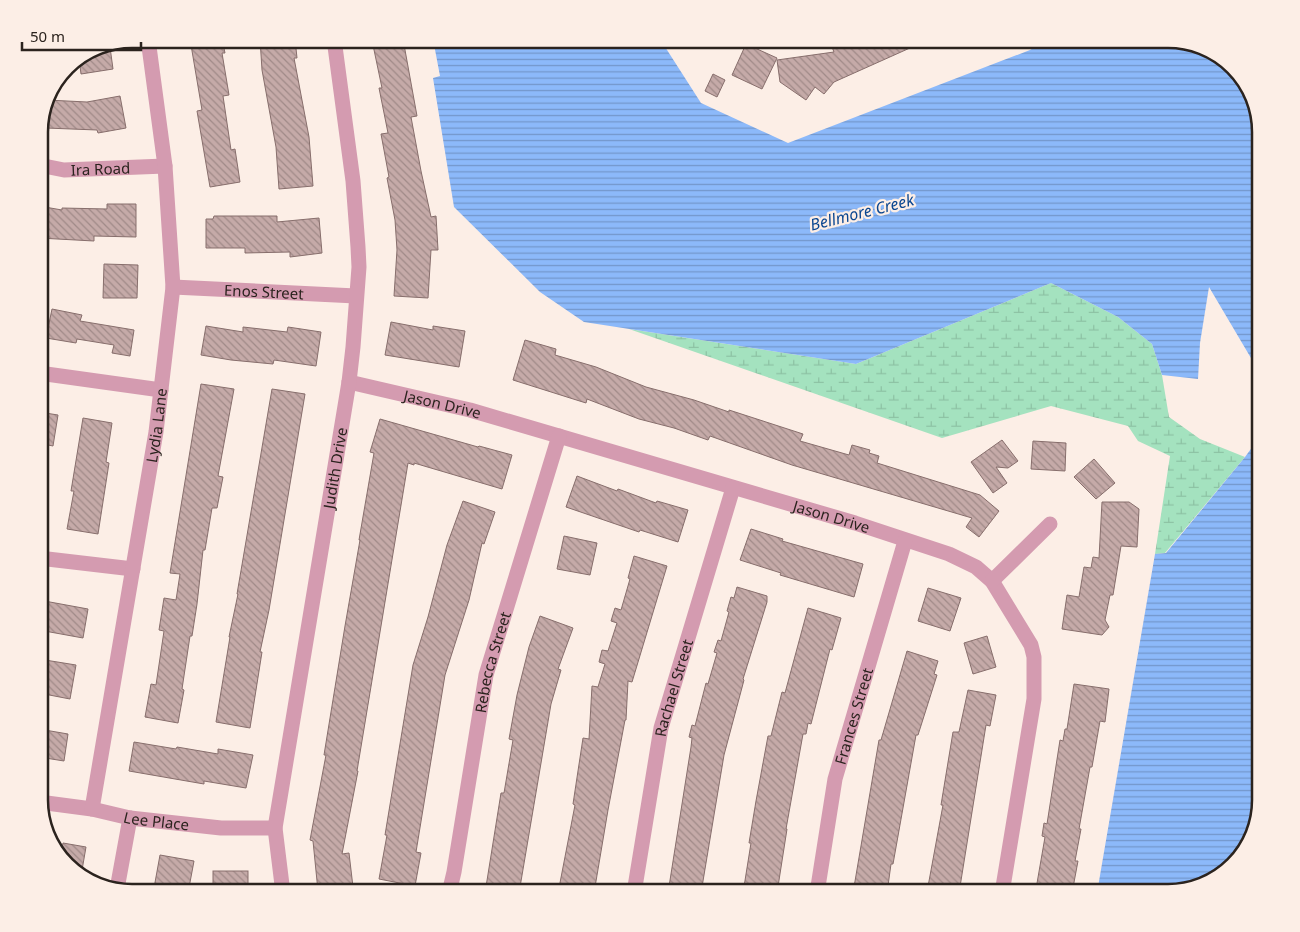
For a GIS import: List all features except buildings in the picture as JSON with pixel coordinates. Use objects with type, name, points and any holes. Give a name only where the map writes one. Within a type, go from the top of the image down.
[{"type":"street","name":"Lydia Lane","points":[[92,810],[161,390],[173,287],[165,166],[149,48]]},
{"type":"street","name":"Judith Drive","points":[[282,884],[275,828],[349,382],[356,296],[358,246],[335,48]]},
{"type":"street","name":"Ira Road","points":[[48,166],[64,170],[165,166]]},
{"type":"street","name":"Enos Street","points":[[173,287],[356,296]]},
{"type":"street","points":[[48,374],[161,390]]},
{"type":"street","name":"Jason Drive","points":[[349,382],[470,410],[559,436],[855,524],[949,554],[976,567],[992,581],[1031,645],[1034,657],[1034,700],[1003,884]]},
{"type":"street","name":"Rebecca Street","points":[[451,884],[486,675],[559,436]]},
{"type":"street","name":"Rachael Street","points":[[635,884],[661,728],[733,488]]},
{"type":"street","points":[[992,581],[1050,524]]},
{"type":"street","name":"Frances Street","points":[[818,884],[835,779],[905,541]]},
{"type":"street","points":[[48,559],[132,569]]},
{"type":"street","name":"Lee Place","points":[[48,803],[130,818],[221,828],[275,828]]},
{"type":"street","points":[[118,883],[130,818]]},
{"type":"green space","points":[[1051,283],[1118,317],[1152,344],[1162,375],[1169,417],[1200,439],[1245,457],[1165,553],[1155,554],[1170,456],[1138,441],[1128,426],[1051,406],[942,438],[629,329],[856,364]]},
{"type":"water","name":"Bellmore Creek","points":[[435,48],[666,48],[701,103],[788,143],[1033,48],[1180,48],[1196,52],[1220,65],[1232,76],[1244,94],[1252,120],[1252,360],[1209,287],[1200,343],[1198,379],[1162,375],[1152,344],[1118,317],[1051,283],[856,364],[584,322],[540,292],[454,207],[433,78],[440,76]]},
{"type":"water","points":[[1252,447],[1252,812],[1248,828],[1241,843],[1228,860],[1206,876],[1196,880],[1169,884],[1099,884],[1155,554],[1166,553]]}]
